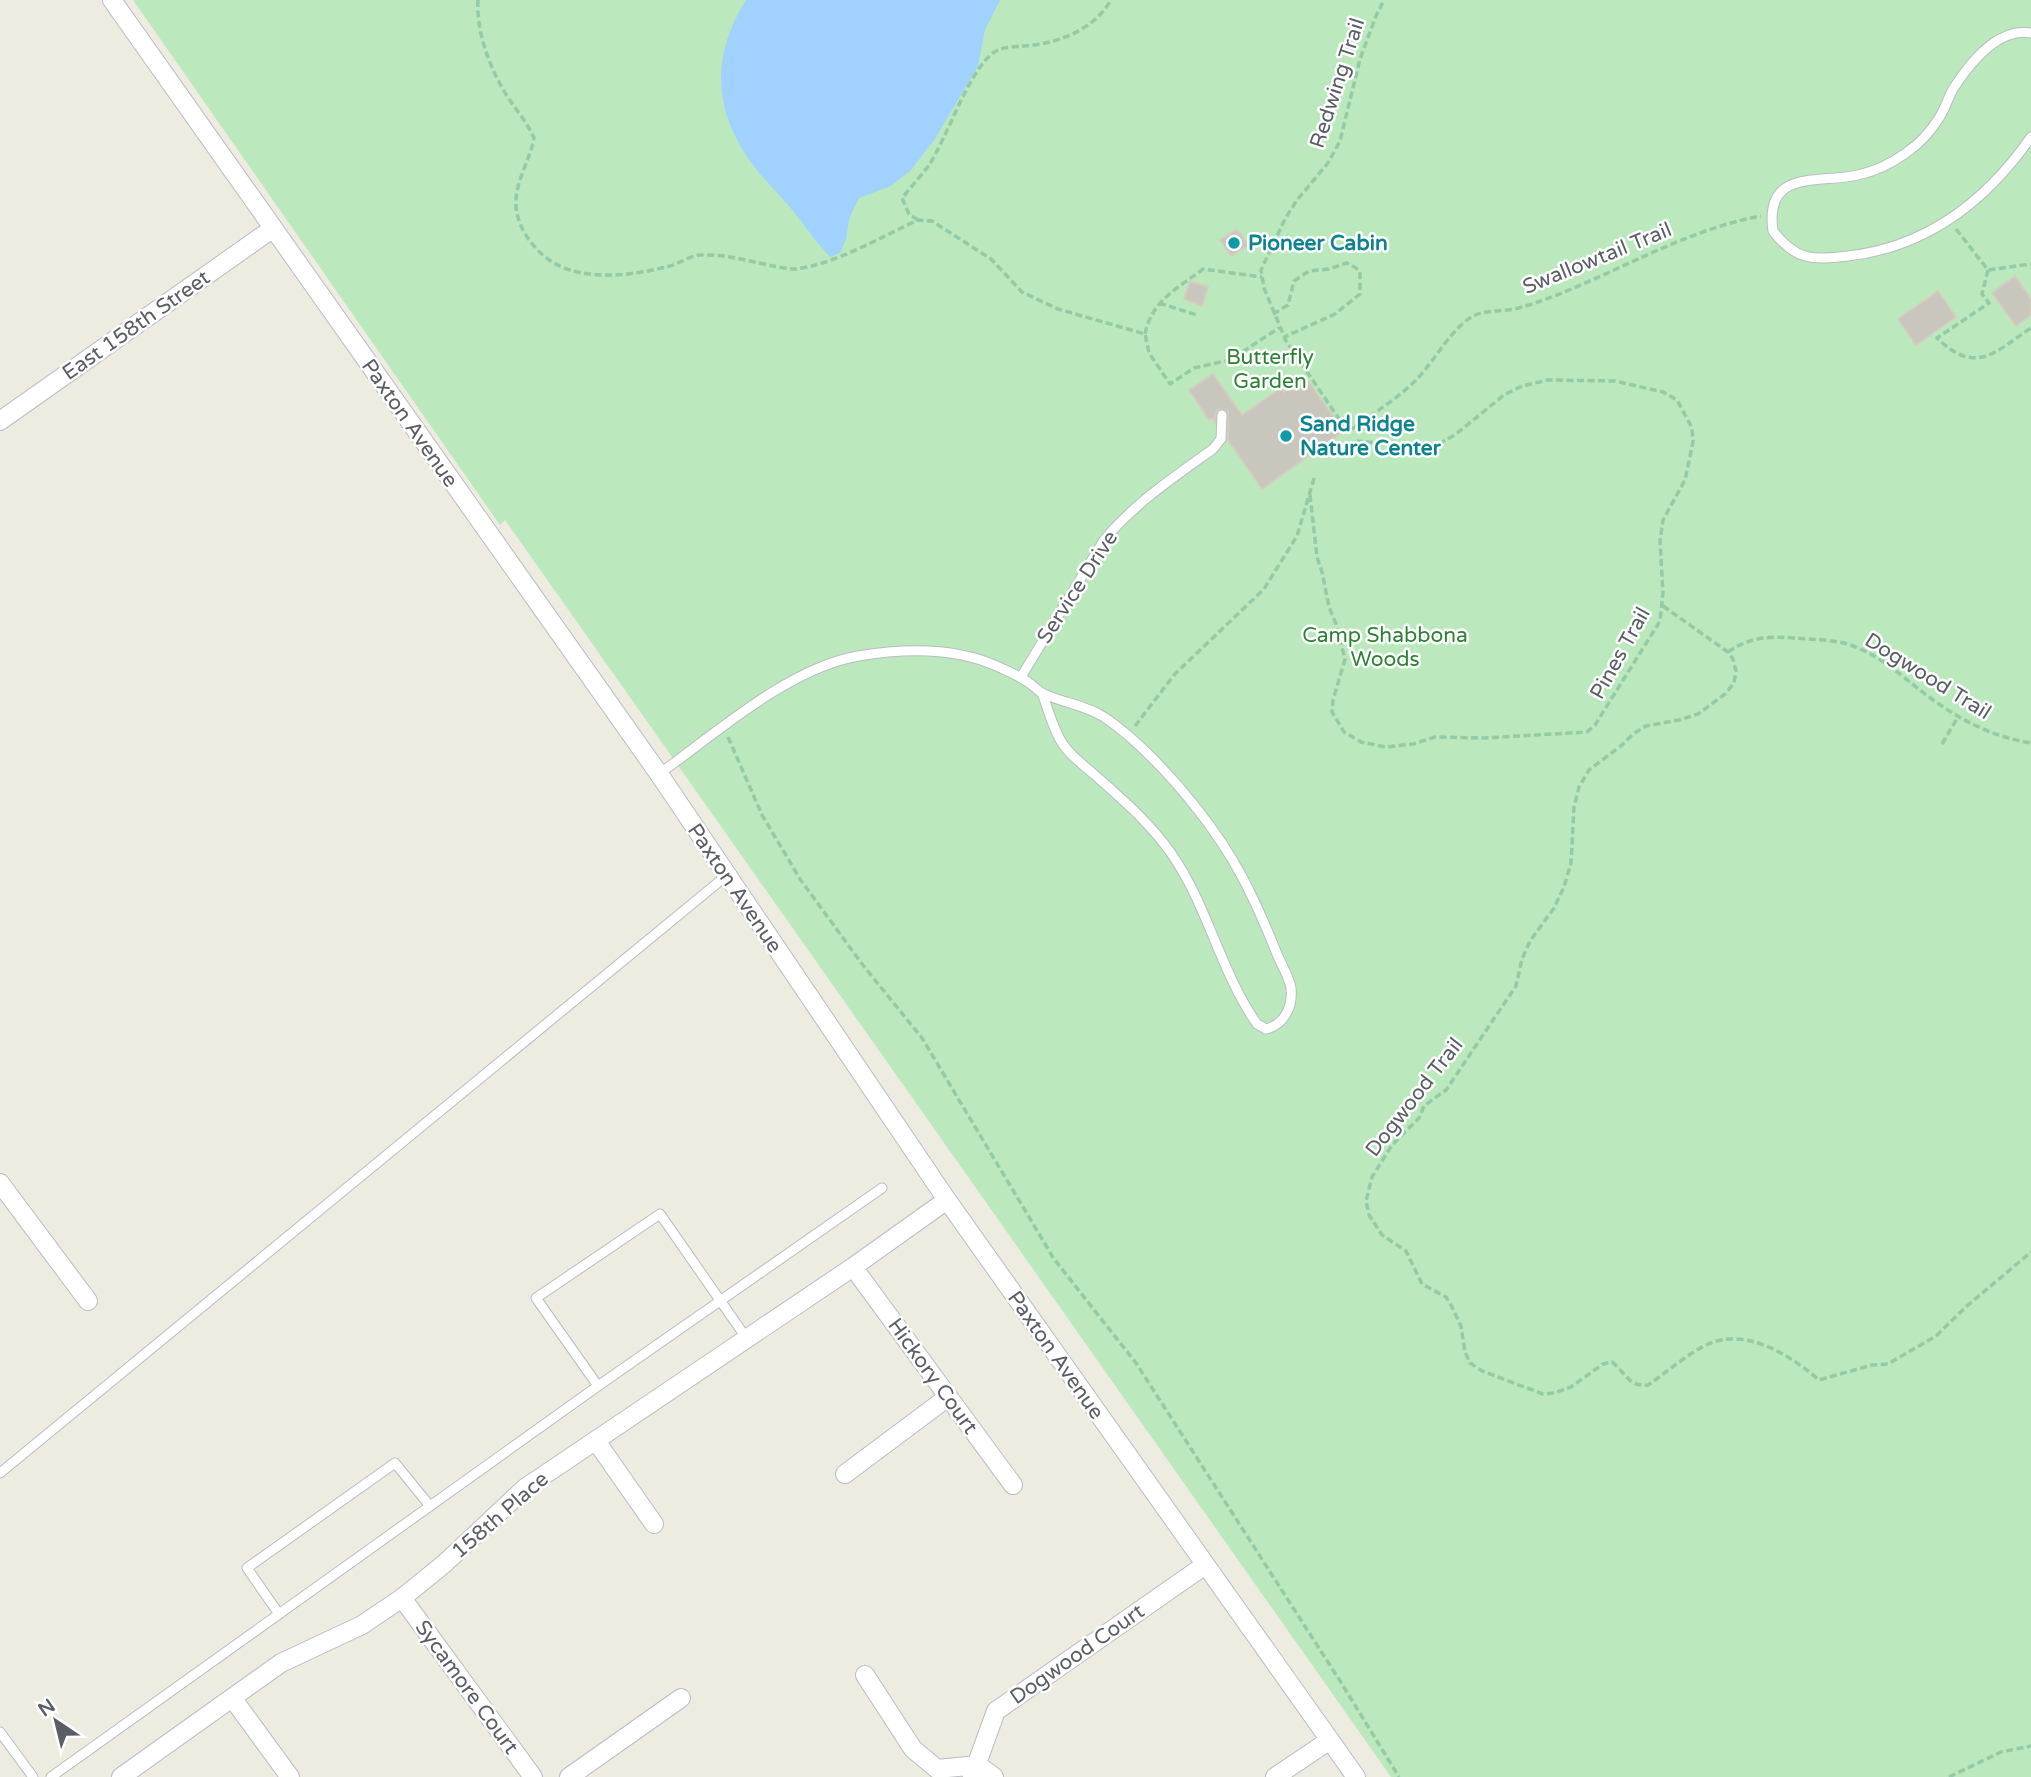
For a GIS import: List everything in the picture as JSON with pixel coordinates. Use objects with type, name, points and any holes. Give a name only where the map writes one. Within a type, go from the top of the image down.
[{"type":"street","name":"Paxton Avenue","points":[[112,0],[659,774],[947,1200],[1356,1777]]},
{"type":"street","name":"East 158th Street","points":[[0,421],[272,229]]},
{"type":"street","points":[[0,1182],[88,1301]]},
{"type":"street","name":"158th Place","points":[[121,1777],[281,1663],[362,1625],[402,1598],[444,1564],[525,1488],[853,1267],[947,1200]]},
{"type":"street","name":"Hickory Court","points":[[853,1267],[1013,1485]]},
{"type":"street","points":[[845,1474],[948,1397]]},
{"type":"street","points":[[596,1441],[654,1524]]},
{"type":"street","name":"Dogwood Court","points":[[975,1771],[996,1711],[1205,1565]]},
{"type":"street","name":"Sycamore Court","points":[[402,1598],[533,1777]]},
{"type":"street","points":[[864,1675],[914,1749],[937,1769],[975,1771],[994,1777]]},
{"type":"street","points":[[569,1777],[589,1771],[681,1698]]},
{"type":"street","points":[[233,1699],[290,1777]]},
{"type":"street","points":[[1275,1777],[1329,1740]]},
{"type":"lane","points":[[2031,33],[2010,34],[1996,41],[1981,55],[1952,90],[1940,117],[1926,135],[1896,160],[1858,175],[1800,180],[1779,194],[1772,205],[1773,231],[1792,251],[1815,259],[1880,250],[1913,240],[1949,220],[1998,179],[2031,137]]},
{"type":"lane","name":"Service Drive","points":[[1021,677],[1104,540],[1144,499],[1213,449],[1221,439],[1222,415]]},
{"type":"lane","points":[[659,774],[795,679],[825,665],[856,656],[930,650],[997,665],[1021,677],[1041,693],[1082,706],[1103,717],[1127,736],[1197,808],[1240,868],[1291,988],[1288,1012],[1283,1020],[1266,1029],[1257,1024],[1227,974],[1203,910],[1171,853],[1128,805],[1064,747],[1041,693]]},
{"type":"lane","points":[[0,1473],[726,876]]},
{"type":"lane","points":[[51,1777],[598,1386],[882,1188]]},
{"type":"lane","points":[[598,1386],[536,1298],[660,1214],[747,1339]]},
{"type":"lane","points":[[279,1614],[247,1568],[395,1463],[430,1506]]},
{"type":"lane","points":[[0,1731],[33,1777]]},
{"type":"path","points":[[478,0],[484,47],[506,95],[534,138],[518,187],[517,215],[527,238],[541,256],[562,268],[587,274],[620,275],[671,265],[696,256],[721,255],[793,269],[825,262],[918,220],[932,221],[991,259],[1022,292],[1058,309],[1145,334]]},
{"type":"path","points":[[918,220],[909,214],[902,198],[929,165],[971,83],[994,52],[1006,47],[1054,41],[1076,33],[1093,21],[1111,0]]},
{"type":"path","name":"Redwing Trail","points":[[1262,277],[1261,270],[1267,253],[1285,219],[1328,163],[1339,141],[1360,60],[1384,0]]},
{"type":"path","name":"Swallowtail Trail","points":[[1284,337],[1303,369],[1349,429],[1382,408],[1417,379],[1464,322],[1477,313],[1508,310],[1538,302],[1667,246],[1737,220],[1772,214]]},
{"type":"path","points":[[1949,220],[1987,270],[1982,294],[1989,303],[1937,338],[1960,356],[1973,359],[1989,356],[2031,328]]},
{"type":"path","points":[[1273,314],[1288,305],[1294,281],[1309,271],[1347,263],[1360,272],[1362,288],[1353,300],[1335,314],[1284,337],[1273,314],[1262,277],[1203,269],[1159,303],[1148,318],[1145,334],[1149,353],[1170,384],[1194,368],[1230,360],[1279,328]]},
{"type":"path","points":[[1987,270],[2031,264]]},
{"type":"path","points":[[1159,303],[1197,315]]},
{"type":"path","name":"Pines Trail","points":[[1310,495],[1317,557],[1345,659],[1332,712],[1344,732],[1361,742],[1385,747],[1413,744],[1435,737],[1485,738],[1587,732],[1604,713],[1660,621],[1663,606],[1660,541],[1663,520],[1685,480],[1693,442],[1692,428],[1676,400],[1615,381],[1548,380],[1522,386],[1504,395],[1441,443],[1409,446],[1357,441]]},
{"type":"path","points":[[1127,736],[1174,675],[1264,589],[1297,536],[1315,475]]},
{"type":"path","points":[[1663,606],[1728,652]]},
{"type":"path","name":"Dogwood Trail","points":[[2031,743],[1994,735],[1958,717],[1877,658],[1857,647],[1770,636],[1749,640],[1728,652],[1733,659],[1735,671],[1734,683],[1725,694],[1698,714],[1646,726],[1589,770],[1579,788],[1574,807],[1571,863],[1563,887],[1554,908],[1521,958],[1516,986],[1446,1090],[1424,1106],[1419,1118],[1392,1145],[1373,1177],[1366,1201],[1370,1215],[1382,1235],[1406,1251],[1422,1284],[1446,1297],[1461,1326],[1465,1352],[1470,1363],[1482,1371],[1543,1394],[1571,1387],[1602,1364],[1612,1362],[1629,1382],[1637,1386],[1648,1385],[1706,1345],[1726,1338],[1770,1346],[1795,1360],[1819,1380],[1872,1365],[1888,1364],[1936,1336],[2031,1252]]},
{"type":"path","points":[[1941,744],[1958,717]]},
{"type":"path","points":[[722,729],[733,746],[762,815],[800,879],[862,964],[922,1038],[1054,1259],[1136,1363],[1399,1777]]},
{"type":"path","points":[[1949,1777],[2001,1752],[2031,1746]]},
{"type":"green space","name":"Camp Shabbona Woods","points":[[133,0],[2031,0],[2031,1777],[1391,1777],[505,520],[500,525]]},
{"type":"water","points":[[746,0],[1000,0],[985,30],[978,66],[935,139],[910,171],[891,186],[859,198],[849,219],[846,239],[840,253],[830,257],[749,159],[726,114],[721,76],[723,57],[735,19]]},
{"type":"building","name":"Pioneer Cabin","points":[[1237,229],[1248,245],[1231,256],[1220,240]]},
{"type":"building","points":[[2015,276],[2031,299],[2031,315],[2016,326],[1992,293]]},
{"type":"building","name":"Pioneer Cabin","points":[[1190,281],[1208,287],[1202,306],[1184,299]]},
{"type":"building","points":[[1938,291],[1956,317],[1916,345],[1898,319]]},
{"type":"building","name":"Sand Ridge Nature Center","points":[[1213,374],[1242,415],[1281,388],[1284,392],[1305,377],[1344,431],[1262,489],[1228,440],[1228,411],[1219,409],[1215,422],[1212,418],[1209,420],[1189,390]]},
{"type":"place","name":"Pioneer Cabin","points":[[1234,243]]},
{"type":"place","name":"Sand Ridge Nature Center","points":[[1286,436]]},
{"type":"park label","name":"Butterfly Garden","points":[[1270,369]]}]
